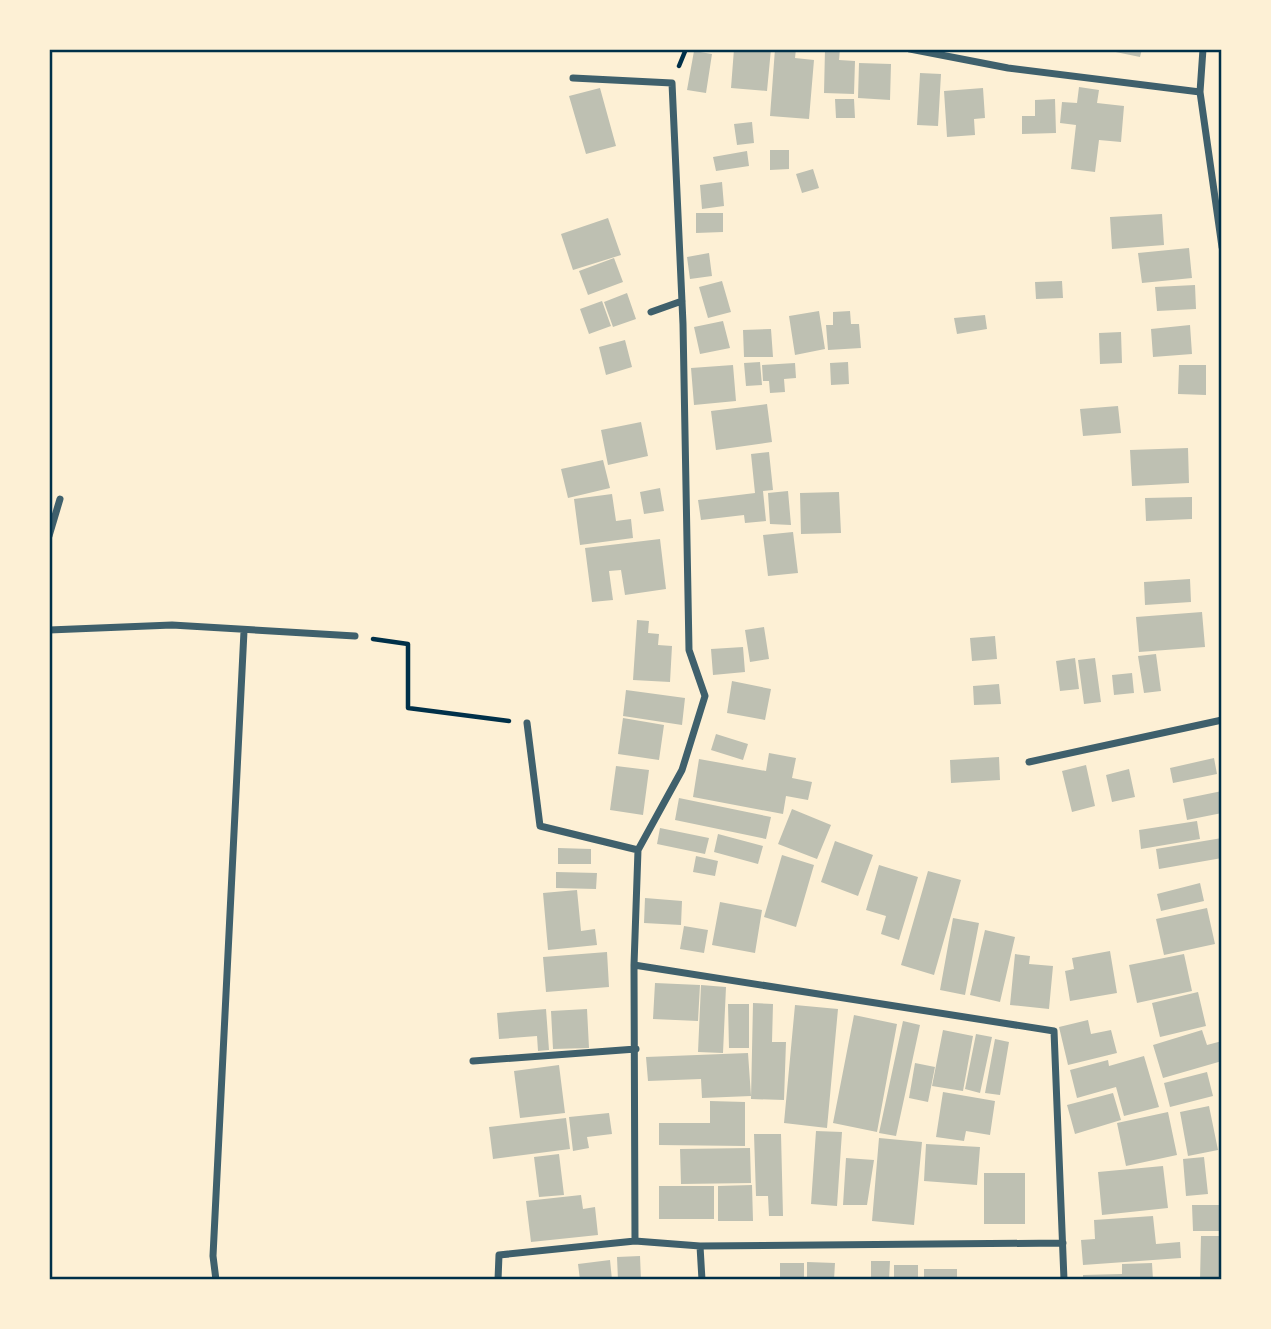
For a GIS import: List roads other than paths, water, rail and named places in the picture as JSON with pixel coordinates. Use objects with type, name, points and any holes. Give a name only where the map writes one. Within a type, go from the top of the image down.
[{"type":"street","points":[[909,49],[1008,68],[1200,92]]},
{"type":"street","points":[[1203,49],[1200,92],[1222,247]]},
{"type":"street","points":[[573,78],[672,83],[682,301],[690,650],[705,696],[682,770],[638,850],[634,965],[635,1241]]},
{"type":"street","points":[[651,312],[682,301]]},
{"type":"street","points":[[49,536],[60,499]]},
{"type":"street","points":[[49,630],[172,625],[355,636]]},
{"type":"street","points":[[216,1280],[214,1256],[244,631]]},
{"type":"street","points":[[1029,762],[1222,720]]},
{"type":"street","points":[[527,723],[540,826],[638,850]]},
{"type":"street","points":[[634,965],[1054,1031],[1064,1280]]},
{"type":"street","points":[[473,1061],[636,1049]]},
{"type":"street","points":[[498,1280],[499,1255],[635,1241],[700,1246],[1063,1243]]},
{"type":"street","points":[[700,1246],[702,1280]]}]
